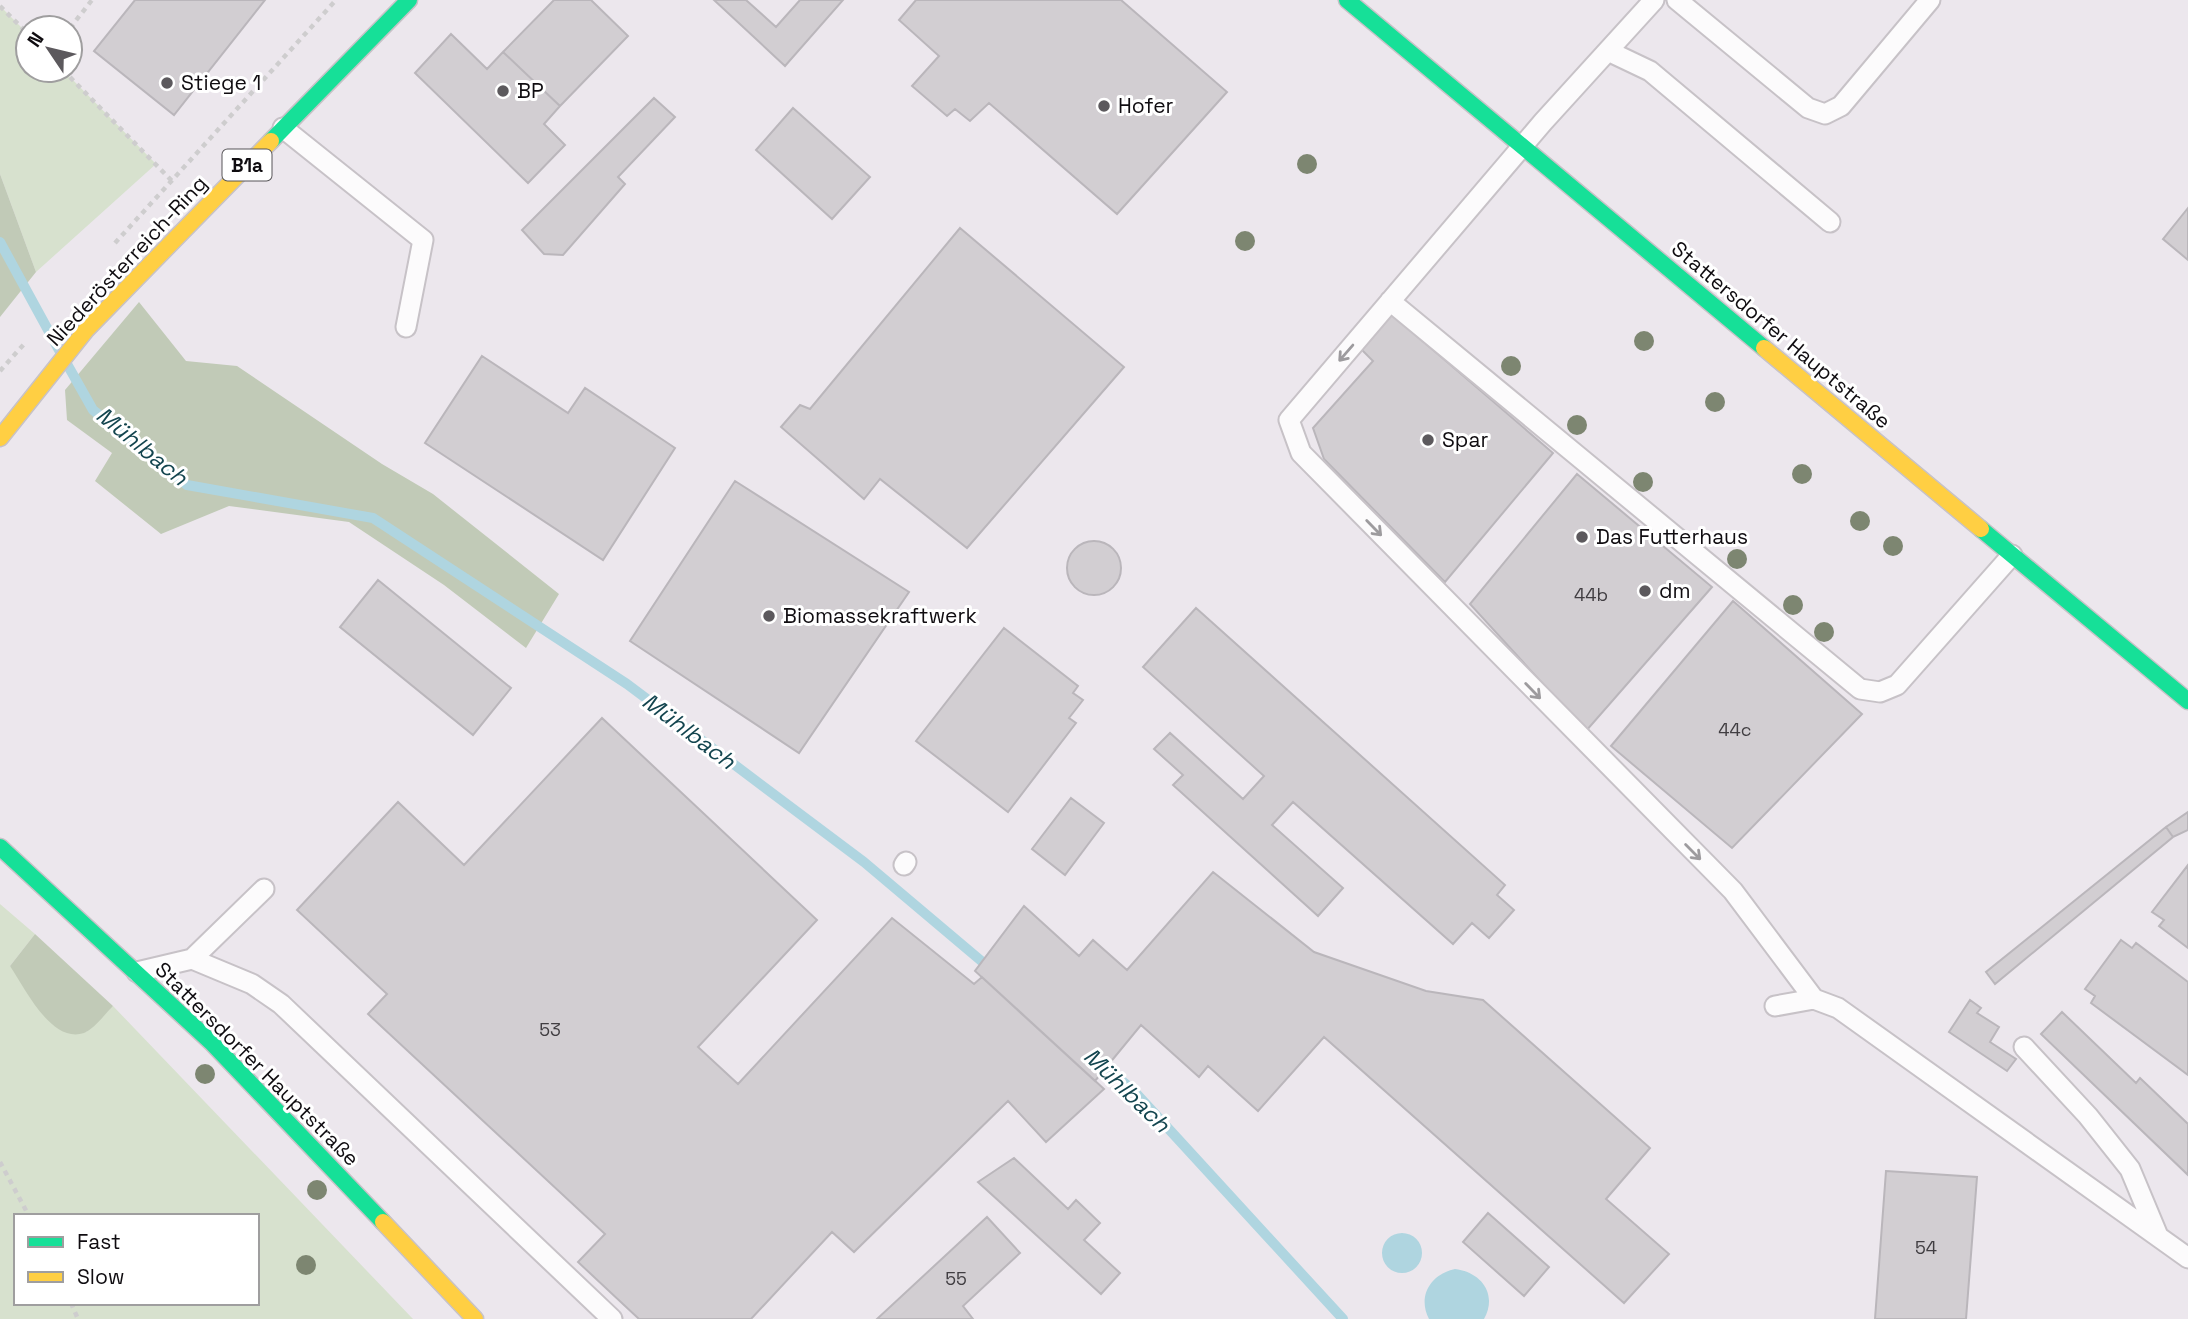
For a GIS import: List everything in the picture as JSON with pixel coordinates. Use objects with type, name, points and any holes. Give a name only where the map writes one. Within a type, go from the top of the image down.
[{"type":"main road","name":"Niederösterreich-Ring","points":[[0,438],[86,330],[409,0]]},
{"type":"main road","name":"Stattersdorfer Hauptstraße","points":[[1347,0],[2188,701]]},
{"type":"main road","name":"Stattersdorfer Hauptstraße","points":[[0,847],[211,1042],[475,1319]]},
{"type":"lane","points":[[1654,0],[1523,147],[1289,420],[1301,453],[1733,891],[1814,999]]},
{"type":"lane","points":[[1677,0],[1808,108],[1825,114],[1841,106],[1930,0]]},
{"type":"lane","points":[[1608,51],[1650,71],[1830,222]]},
{"type":"lane","points":[[283,128],[423,240],[406,327]]},
{"type":"lane","points":[[1390,301],[1860,689],[1880,692],[1897,685],[2012,555]]},
{"type":"lane","points":[[136,972],[192,959],[264,889]]},
{"type":"lane","points":[[192,959],[252,985],[281,1004],[612,1319]]},
{"type":"lane","points":[[1775,1006],[1814,999],[1838,1008],[2188,1258]]},
{"type":"lane","points":[[2024,1046],[2088,1116],[2130,1169],[2158,1237]]},
{"type":"path","points":[[81,14],[92,0]]},
{"type":"path","points":[[109,250],[336,0]]},
{"type":"path","points":[[0,6],[14,20]]},
{"type":"path","points":[[77,84],[172,181]]},
{"type":"path","points":[[0,370],[13,356]]},
{"type":"path","points":[[0,1162],[28,1214]]},
{"type":"green space","points":[[0,6],[14,20],[14,84],[77,84],[156,164],[36,272],[0,174]]},
{"type":"green space","points":[[0,174],[36,272],[0,317]]},
{"type":"green space","points":[[139,302],[186,361],[237,366],[382,464],[433,494],[559,594],[526,648],[444,585],[349,522],[229,506],[161,534],[95,481],[112,453],[67,420],[65,390]]},
{"type":"green space","points":[[0,904],[35,934],[10,966],[86,1032],[113,1006],[413,1319],[0,1319]]},
{"type":"green space","points":[[35,934],[113,1006],[88,1031],[72,1034],[50,1022],[31,1000],[10,966]]},
{"type":"water","points":[[1402,1233],[1416,1239],[1422,1253],[1416,1267],[1402,1273],[1388,1267],[1382,1253],[1388,1239]]},
{"type":"water","points":[[1455,1269],[1472,1275],[1484,1286],[1489,1301],[1484,1319],[1429,1319],[1425,1302],[1428,1287],[1439,1276]]},
{"type":"building","name":"Stiege 1","points":[[135,0],[265,0],[174,115],[94,51]]},
{"type":"building","points":[[554,0],[591,0],[628,36],[560,106],[503,52]]},
{"type":"building","points":[[714,0],[746,0],[776,27],[800,0],[843,0],[785,66]]},
{"type":"building","name":"Hofer","points":[[916,0],[1121,0],[1227,92],[1117,214],[989,103],[970,121],[955,109],[947,116],[912,86],[939,56],[899,20]]},
{"type":"building","points":[[451,34],[487,69],[503,52],[560,106],[544,124],[565,145],[528,183],[415,73]]},
{"type":"building","points":[[654,98],[675,117],[618,177],[625,184],[563,255],[544,254],[522,230]]},
{"type":"building","points":[[793,108],[870,177],[832,219],[756,150]]},
{"type":"building","points":[[2188,208],[2188,260],[2163,239]]},
{"type":"building","points":[[960,228],[1124,367],[967,548],[880,479],[864,499],[781,427],[800,405],[810,409]]},
{"type":"building","name":"Spar","points":[[1389,312],[1553,453],[1445,582],[1324,459],[1313,428],[1373,361],[1359,347]]},
{"type":"building","points":[[482,356],[568,413],[585,388],[675,448],[603,560],[425,443]]},
{"type":"building","points":[[1577,474],[1712,587],[1586,731],[1470,604]]},
{"type":"building","name":"Biomassekraftwerk","points":[[735,481],[909,592],[799,753],[630,641]]},
{"type":"building","points":[[1094,541],[1113,549],[1121,568],[1113,587],[1094,595],[1075,587],[1067,568],[1075,549]]},
{"type":"building","points":[[378,580],[511,688],[473,735],[340,627]]},
{"type":"building","points":[[1733,601],[1862,714],[1732,848],[1611,746]]},
{"type":"building","points":[[1196,608],[1505,885],[1497,895],[1514,910],[1489,938],[1472,923],[1453,944],[1293,802],[1272,825],[1343,888],[1318,916],[1173,785],[1183,775],[1154,749],[1170,733],[1243,799],[1264,776],[1143,667]]},
{"type":"building","points":[[1004,628],[1078,686],[1073,693],[1083,700],[1069,718],[1076,723],[1008,812],[916,741]]},
{"type":"building","points":[[602,718],[817,920],[698,1047],[738,1084],[892,918],[974,984],[982,977],[1104,1089],[1046,1142],[1008,1101],[854,1252],[832,1232],[751,1319],[639,1319],[578,1262],[605,1234],[368,1014],[387,994],[297,910],[398,802],[464,865]]},
{"type":"building","points":[[1071,798],[1104,823],[1065,875],[1032,849]]},
{"type":"building","points":[[2188,812],[2188,830],[2173,837],[2166,827]]},
{"type":"building","points":[[2166,827],[2173,837],[1995,984],[1986,972]]},
{"type":"building","points":[[2188,865],[2188,948],[2159,926],[2164,920],[2152,912]]},
{"type":"building","points":[[1213,872],[1314,952],[1426,991],[1483,1000],[1650,1148],[1606,1199],[1669,1254],[1624,1303],[1324,1037],[1258,1111],[1208,1066],[1199,1077],[1141,1025],[1095,1081],[975,971],[1024,906],[1079,956],[1093,940],[1127,970]]},
{"type":"building","points":[[2121,940],[2132,948],[2136,943],[2188,982],[2188,1075],[2091,1003],[2095,996],[2085,989]]},
{"type":"building","points":[[1970,1000],[1981,1008],[1977,1013],[1999,1027],[1990,1042],[2016,1059],[2007,1071],[1949,1032]]},
{"type":"building","points":[[2062,1012],[2136,1083],[2140,1078],[2188,1124],[2188,1175],[2041,1034]]},
{"type":"building","points":[[1014,1158],[1068,1209],[1076,1200],[1100,1223],[1084,1240],[1120,1273],[1101,1294],[978,1182]]},
{"type":"building","points":[[1886,1171],[1977,1177],[1966,1319],[1875,1319]]},
{"type":"building","points":[[1488,1213],[1549,1267],[1524,1296],[1463,1242]]},
{"type":"building","points":[[987,1217],[1020,1253],[963,1306],[973,1319],[877,1319]]},
{"type":"waterway","name":"Mühlbach","points":[[0,242],[59,350]]},
{"type":"waterway","name":"Mühlbach","points":[[67,364],[93,410],[187,485],[373,518],[627,684],[864,862],[992,970]]},
{"type":"waterway","name":"Mühlbach","points":[[1097,1060],[1133,1090],[1343,1319]]},
{"type":"traffic: fast","points":[[271,141],[409,0]]},
{"type":"traffic: fast","points":[[1347,0],[1764,348]]},
{"type":"traffic: fast","points":[[1981,529],[2188,701]]},
{"type":"traffic: fast","points":[[0,847],[211,1042],[383,1222]]},
{"type":"traffic: slow","points":[[0,438],[86,330],[271,141]]},
{"type":"traffic: slow","points":[[1764,348],[1981,529]]},
{"type":"traffic: slow","points":[[383,1222],[475,1319]]},
{"type":"place","name":"Stiege 1","points":[[167,83]]},
{"type":"place","name":"BP","points":[[503,91]]},
{"type":"place","name":"Hofer","points":[[1104,106]]},
{"type":"place","name":"Spar","points":[[1428,440]]},
{"type":"place","name":"Das Futterhaus","points":[[1582,537]]},
{"type":"place","name":"dm","points":[[1645,591]]},
{"type":"place","name":"Biomassekraftwerk","points":[[769,616]]}]
